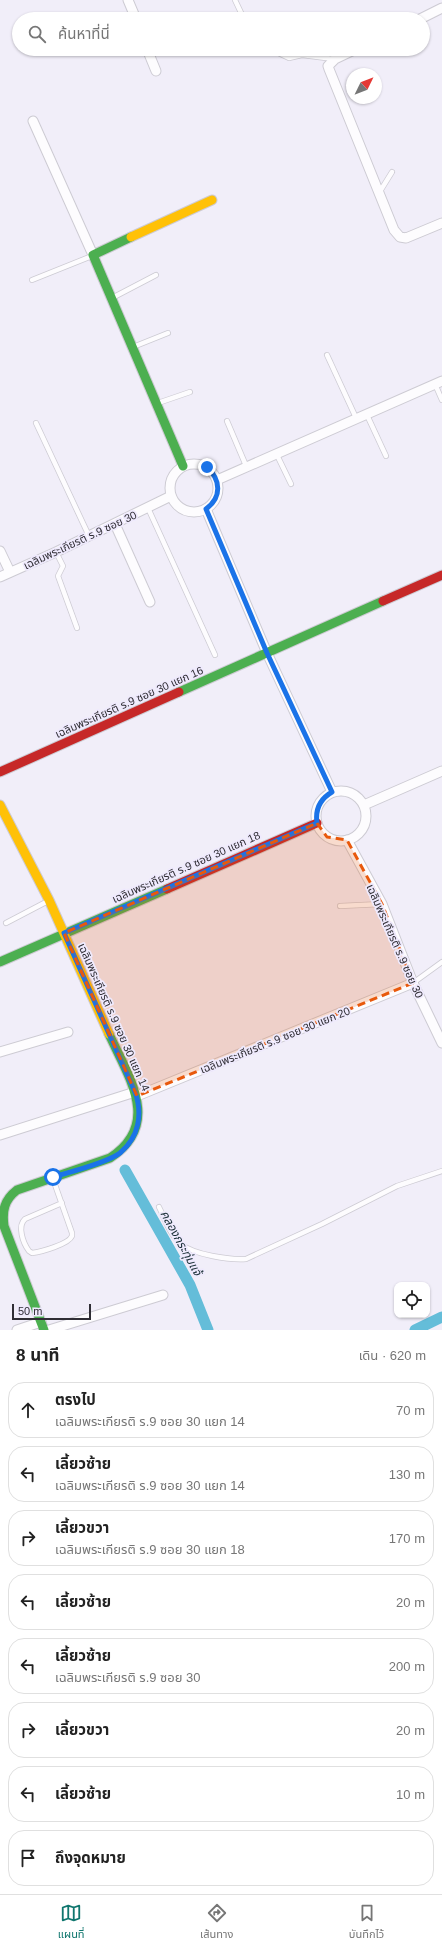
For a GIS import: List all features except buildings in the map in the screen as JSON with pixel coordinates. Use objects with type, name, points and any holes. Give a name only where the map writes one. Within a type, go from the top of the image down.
[{"type":"street","points":[[128,0],[133,12]]},
{"type":"street","points":[[430,14],[442,8]]},
{"type":"street","points":[[150,56],[156,71]]},
{"type":"street","points":[[341,56],[335,59],[328,66],[394,230],[400,237],[406,238],[415,236],[442,223]]},
{"type":"street","points":[[33,121],[94,255],[183,466]]},
{"type":"street","points":[[94,255],[212,200]]},
{"type":"street","points":[[217,480],[357,420],[439,382]]},
{"type":"street","points":[[191,464],[207,467],[217,480],[217,497],[206,509],[200,512],[186,511],[179,508],[171,496],[169,484],[174,473],[183,466],[191,464]]},
{"type":"street","name":"เฉลิมพระเกียรติ ร.9 ซอย 30","points":[[0,551],[10,572],[56,552],[171,496]]},
{"type":"street","points":[[206,509],[267,653],[332,792]]},
{"type":"street","points":[[115,524],[150,602]]},
{"type":"street","points":[[0,577],[10,572]]},
{"type":"street","name":"เฉลิมพระเกียรติ ร.9 ซอย 30 แยก 16","points":[[0,772],[442,575]]},
{"type":"street","points":[[364,805],[442,771]]},
{"type":"street","points":[[339,791],[354,794],[364,805],[366,813],[363,828],[358,834],[347,840],[335,840],[327,837],[317,823],[317,808],[326,796],[332,792],[339,791]]},
{"type":"street","name":"เฉลิมพระเกียรติ ร.9 ซอย 30 แยก 14","points":[[0,805],[49,900],[64,933],[136,1094],[140,1117],[128,1143],[120,1153],[110,1158],[17,1190],[9,1195],[2,1209],[2,1227],[42,1326]]},
{"type":"street","name":"เฉลิมพระเกียรติ ร.9 ซอย 30 แยก 18","points":[[0,962],[317,823]]},
{"type":"street","name":"เฉลิมพระเกียรติ ร.9 ซอย 30","points":[[347,840],[382,904],[413,983],[442,1043]]},
{"type":"street","name":"เฉลิมพระเกียรติ ร.9 ซอย 30 แยก 20","points":[[0,1135],[136,1094],[413,983]]},
{"type":"street","points":[[0,1052],[68,1032]]},
{"type":"street","points":[[49,1330],[163,1295]]},
{"type":"street","points":[[17,1330],[42,1326]]},
{"type":"lane","points":[[234,0],[240,12]]},
{"type":"lane","points":[[285,56],[289,58],[298,56]]},
{"type":"lane","points":[[310,56],[335,59]]},
{"type":"lane","points":[[379,193],[392,172]]},
{"type":"lane","points":[[32,280],[94,255]]},
{"type":"lane","points":[[112,298],[156,275]]},
{"type":"lane","points":[[133,347],[168,333]]},
{"type":"lane","points":[[327,355],[357,420]]},
{"type":"lane","points":[[439,382],[442,400]]},
{"type":"lane","points":[[156,404],[190,392]]},
{"type":"lane","points":[[367,415],[386,456]]},
{"type":"lane","points":[[227,420],[247,468]]},
{"type":"lane","points":[[36,423],[89,536]]},
{"type":"lane","points":[[278,454],[290,484]]},
{"type":"lane","points":[[148,508],[215,655]]},
{"type":"lane","points":[[56,552],[63,566],[58,576],[77,628]]},
{"type":"lane","points":[[6,924],[49,900]]},
{"type":"lane","points":[[340,906],[382,904]]},
{"type":"lane","points":[[413,983],[442,962]]},
{"type":"lane","points":[[159,1207],[172,1234],[181,1245],[199,1253],[237,1260],[246,1259],[397,1186],[442,1171]]},
{"type":"lane","points":[[53,1177],[62,1203],[72,1233],[71,1240],[39,1252],[32,1253],[29,1251],[20,1227],[22,1222],[25,1218],[62,1203]]},
{"type":"highlighted area","points":[[317,823],[327,837],[347,840],[382,904],[413,983],[137,1096],[64,933]]},
{"type":"waterway","name":"คลองกระทุ่มแจ้","points":[[125,1170],[190,1285],[208,1330]]},
{"type":"waterway","points":[[415,1330],[442,1317]]},
{"type":"traffic: fast","points":[[131,237],[93,255],[183,466]]},
{"type":"traffic: fast","points":[[179,692],[383,601]]},
{"type":"traffic: fast","points":[[0,962],[167,889]]},
{"type":"traffic: fast","points":[[44,1330],[4,1226],[3,1215],[9,1198],[17,1190],[110,1158],[126,1145],[135,1130],[138,1115],[132,1084],[109,1034]]},
{"type":"traffic: slow","points":[[131,237],[212,200]]},
{"type":"traffic: slow","points":[[0,805],[49,900],[109,1034]]},
{"type":"traffic: jam","points":[[383,601],[442,575]]},
{"type":"traffic: jam","points":[[0,772],[179,692]]},
{"type":"traffic: jam","points":[[167,889],[317,823]]},
{"type":"route","points":[[53,1177],[110,1158],[120,1153],[136,1130],[140,1117],[140,1108],[135,1092],[64,933],[317,823],[316,815],[320,801],[332,792],[267,653],[206,509],[214,502],[218,491],[217,480],[207,467]]}]
